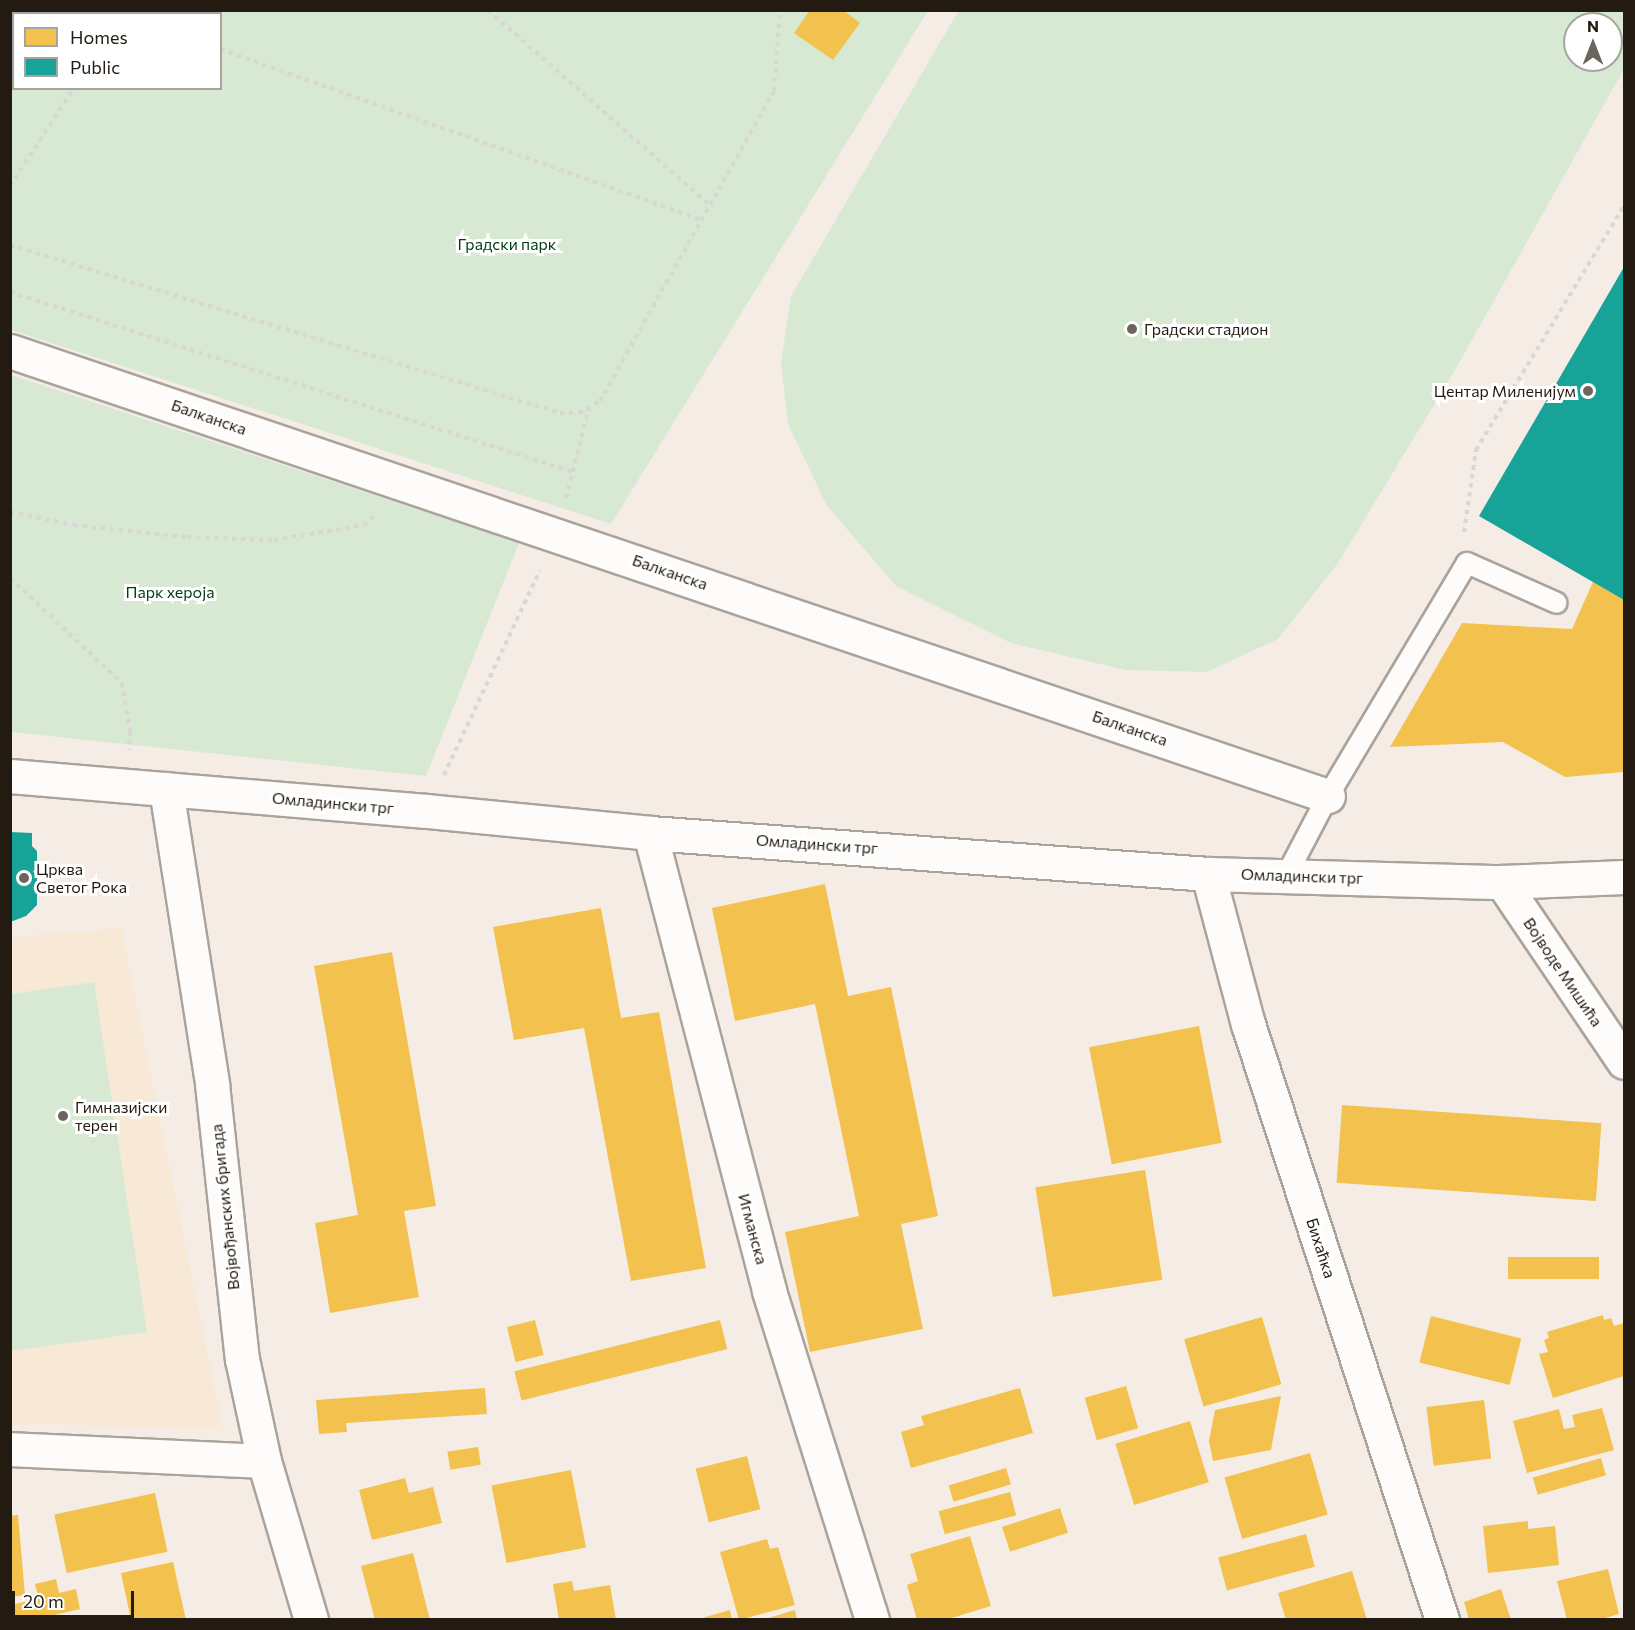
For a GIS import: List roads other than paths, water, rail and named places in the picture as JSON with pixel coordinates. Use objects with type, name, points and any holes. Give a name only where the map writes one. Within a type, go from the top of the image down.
[{"type":"street","name":"Балканска","points":[[10,351],[1328,796]]},
{"type":"street","name":"Омладински трг","points":[[10,776],[427,811],[650,833],[1208,874],[1502,882],[1624,877]]},
{"type":"street","name":"Војвођанских бригада","points":[[166,789],[213,1084],[242,1359],[264,1461],[311,1620]]},
{"type":"street","name":"Игманска","points":[[650,833],[769,1291],[872,1620]]},
{"type":"street","name":"Бихаћка","points":[[1208,874],[1248,1024],[1442,1620]]},
{"type":"street","name":"Војводе Мишића","points":[[1502,882],[1624,1062]]},
{"type":"street","points":[[10,1449],[264,1461]]},
{"type":"lane","points":[[1286,876],[1328,796],[1467,563],[1557,603]]},
{"type":"place","name":"Градски стадион","points":[[1132,329]]},
{"type":"place","name":"Центар Миленијум","points":[[1588,391]]},
{"type":"place","name":"Црква Светог Рока","points":[[24,878]]},
{"type":"place","name":"Гимназијски терен","points":[[63,1116]]},
{"type":"park label","name":"Градски парк","points":[[507,244]]},
{"type":"park label","name":"Парк хероја","points":[[170,592]]}]
